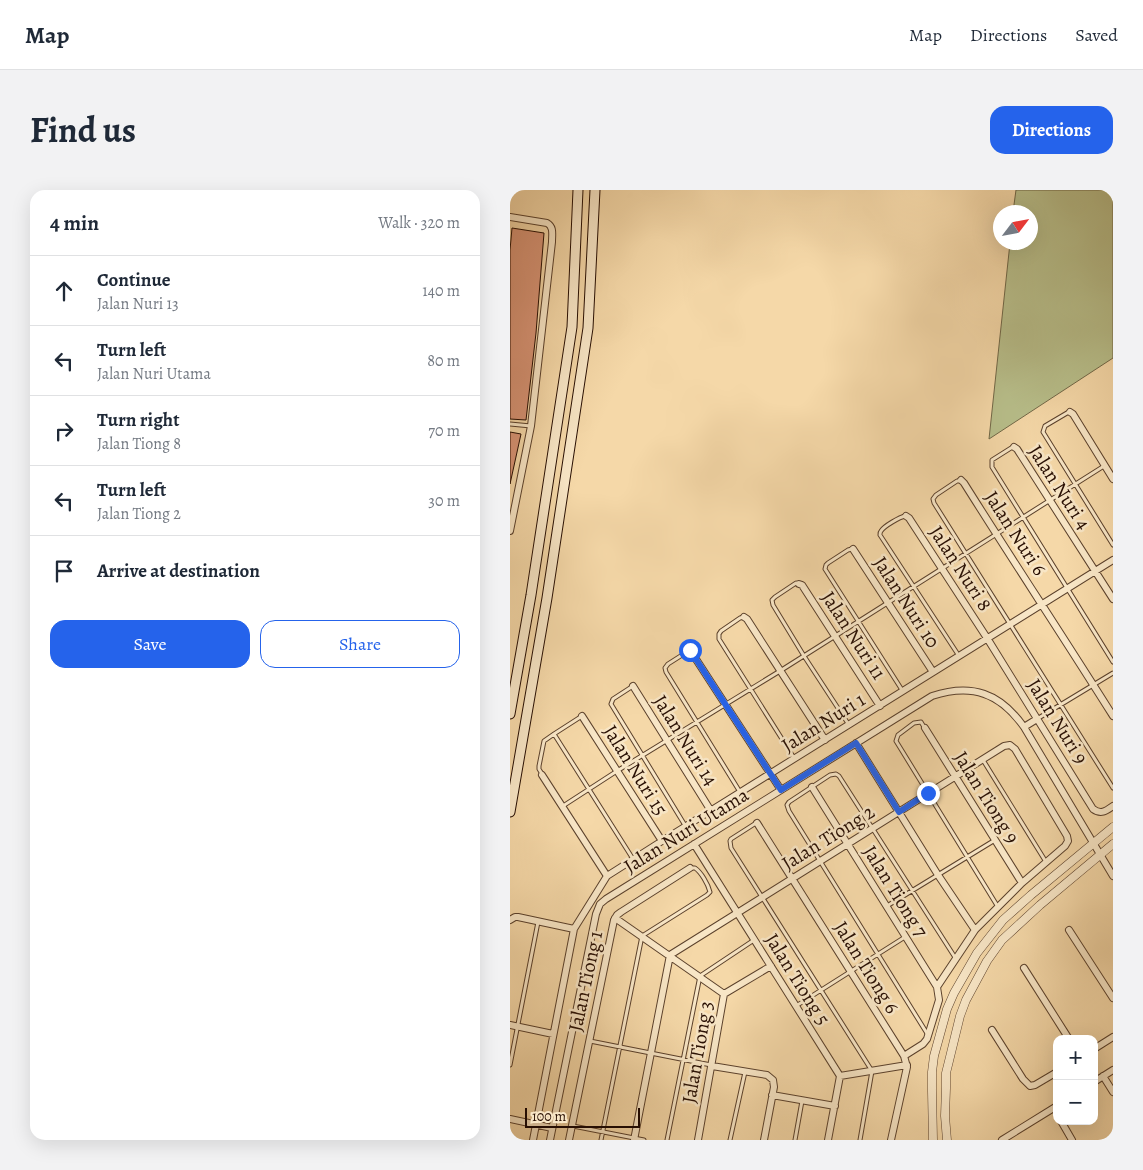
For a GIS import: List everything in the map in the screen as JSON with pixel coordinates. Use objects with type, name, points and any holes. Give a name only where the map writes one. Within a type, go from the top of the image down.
[{"type":"main road","points":[[510,714],[531,595],[572,327],[578,190]]},
{"type":"main road","points":[[510,812],[547,598],[588,328],[595,190]]},
{"type":"street","points":[[510,219],[542,221],[549,224],[552,228],[531,426],[510,526]]},
{"type":"street","points":[[1070,412],[1113,479]]},
{"type":"street","name":"Jalan Nuri 4","points":[[1014,447],[1113,598]]},
{"type":"street","name":"Jalan Nuri 6","points":[[961,480],[1113,716]]},
{"type":"street","name":"Jalan Nuri 8","points":[[906,516],[987,638]]},
{"type":"street","name":"Jalan Nuri 10","points":[[853,549],[933,672]]},
{"type":"street","name":"Jalan Nuri 1","points":[[533,1140],[574,929],[607,876],[1113,560]]},
{"type":"street","name":"Jalan Nuri 11","points":[[799,584],[802,585],[880,706]]},
{"type":"street","points":[[744,617],[825,740]]},
{"type":"street","name":"Jalan Nuri 9","points":[[987,638],[1093,809],[1100,813],[1106,812],[1113,806]]},
{"type":"street","points":[[690,650],[781,790]]},
{"type":"street","name":"Jalan Nuri 14","points":[[633,686],[711,811]]},
{"type":"street","name":"Jalan Nuri Utama","points":[[550,1140],[598,907],[606,899],[932,696],[959,690],[972,691],[999,701],[1008,708],[1024,728],[1113,876]]},
{"type":"street","name":"Jalan Nuri 15","points":[[582,716],[662,841]]},
{"type":"street","points":[[1024,728],[1037,719]]},
{"type":"street","name":"Jalan Tiong 9","points":[[925,728],[1022,883]]},
{"type":"street","points":[[856,743],[975,930]]},
{"type":"street","name":"Jalan Tiong 2","points":[[670,955],[1003,747],[1010,746],[1015,749],[1068,839],[1067,844],[1046,862]]},
{"type":"street","points":[[542,775],[607,876]]},
{"type":"street","name":"Jalan Tiong 7","points":[[812,787],[937,987]]},
{"type":"street","name":"Jalan Tiong 6","points":[[757,823],[904,1056],[907,1065],[892,1140]]},
{"type":"street","points":[[933,1140],[932,1091],[934,1056],[947,1009],[977,953],[1003,920],[1030,895],[1113,828]]},
{"type":"street","name":"Jalan Tiong 5","points":[[694,844],[840,1076]]},
{"type":"street","points":[[947,1140],[945,1116],[948,1061],[960,1016],[974,984],[1002,940],[1040,905],[1113,844]]},
{"type":"street","points":[[904,1056],[925,1043],[939,1000],[937,987],[975,930],[1046,862]]},
{"type":"street","name":"Jalan Tiong 1","points":[[569,1140],[613,923],[621,912],[690,868]]},
{"type":"street","points":[[510,920],[518,917],[574,929]]},
{"type":"street","points":[[616,918],[724,994]]},
{"type":"street","points":[[1069,930],[1113,998]]},
{"type":"street","points":[[634,1139],[670,955]]},
{"type":"street","name":"Jalan Tiong 3","points":[[698,1140],[724,994],[771,966]]},
{"type":"street","points":[[1024,968],[1066,1035]]},
{"type":"street","points":[[514,1026],[553,1034]]},
{"type":"street","points":[[992,1030],[1023,1079],[1030,1086],[1053,1074]]},
{"type":"street","points":[[1098,1046],[1113,1037]]},
{"type":"street","points":[[828,1140],[840,1076],[907,1065]]},
{"type":"street","points":[[712,1066],[771,1077],[774,1084],[764,1140]]},
{"type":"street","points":[[1097,1080],[1113,1070]]},
{"type":"street","points":[[1103,1076],[1113,1092]]},
{"type":"street","points":[[772,1094],[835,1106]]},
{"type":"street","points":[[1002,1140],[1053,1108]]},
{"type":"street","points":[[510,1119],[552,1128]]},
{"type":"street","points":[[1063,1125],[1072,1140]]},
{"type":"lane","points":[[1070,412],[1045,426],[1043,432],[1113,545]]},
{"type":"lane","points":[[510,424],[531,426]]},
{"type":"lane","points":[[1014,447],[992,460],[991,464],[1113,662]]},
{"type":"lane","points":[[562,806],[835,637],[1104,466]]},
{"type":"lane","points":[[961,480],[936,495],[933,501],[1113,788]]},
{"type":"lane","points":[[906,516],[901,517],[882,529],[880,535],[960,656]]},
{"type":"lane","points":[[853,549],[848,550],[828,563],[825,569],[903,691]]},
{"type":"lane","points":[[799,584],[796,583],[775,597],[772,603],[849,725]]},
{"type":"lane","points":[[744,617],[721,631],[719,636],[795,758]]},
{"type":"lane","points":[[690,650],[668,664],[665,670],[740,793]]},
{"type":"lane","points":[[1037,719],[1113,673]]},
{"type":"lane","points":[[633,686],[613,698],[611,704],[686,827]]},
{"type":"lane","points":[[542,775],[539,766],[545,740],[582,716]]},
{"type":"lane","points":[[925,728],[920,722],[914,723],[898,734],[896,741],[998,907]]},
{"type":"lane","points":[[554,734],[633,860]]},
{"type":"lane","points":[[983,759],[1046,862]]},
{"type":"lane","points":[[928,1035],[788,808],[787,805],[791,800],[830,775],[836,774],[839,776],[956,959]]},
{"type":"lane","points":[[757,823],[733,836],[730,845],[872,1071],[860,1140]]},
{"type":"lane","points":[[886,907],[995,840]]},
{"type":"lane","points":[[601,1140],[642,936],[710,892],[698,870],[690,868]]},
{"type":"lane","points":[[510,1064],[514,1026],[538,921]]},
{"type":"lane","points":[[796,1006],[905,936]]},
{"type":"lane","points":[[668,1140],[700,976],[754,940]]},
{"type":"lane","points":[[589,1040],[712,1066]]},
{"type":"lane","points":[[730,1140],[745,1071]]},
{"type":"lane","points":[[795,1140],[802,1100]]},
{"type":"lane","points":[[572,1126],[644,1140]]},
{"type":"green space","points":[[1016,190],[1113,190],[1113,358],[989,439],[1009,250],[1038,250],[1038,205],[1014,205]]},
{"type":"building","points":[[512,228],[544,233],[536,333],[526,420],[510,419],[510,250]]},
{"type":"building","points":[[510,432],[521,434],[510,484]]},
{"type":"route","points":[[690,650],[781,790],[856,743],[899,812],[928,793]]}]
